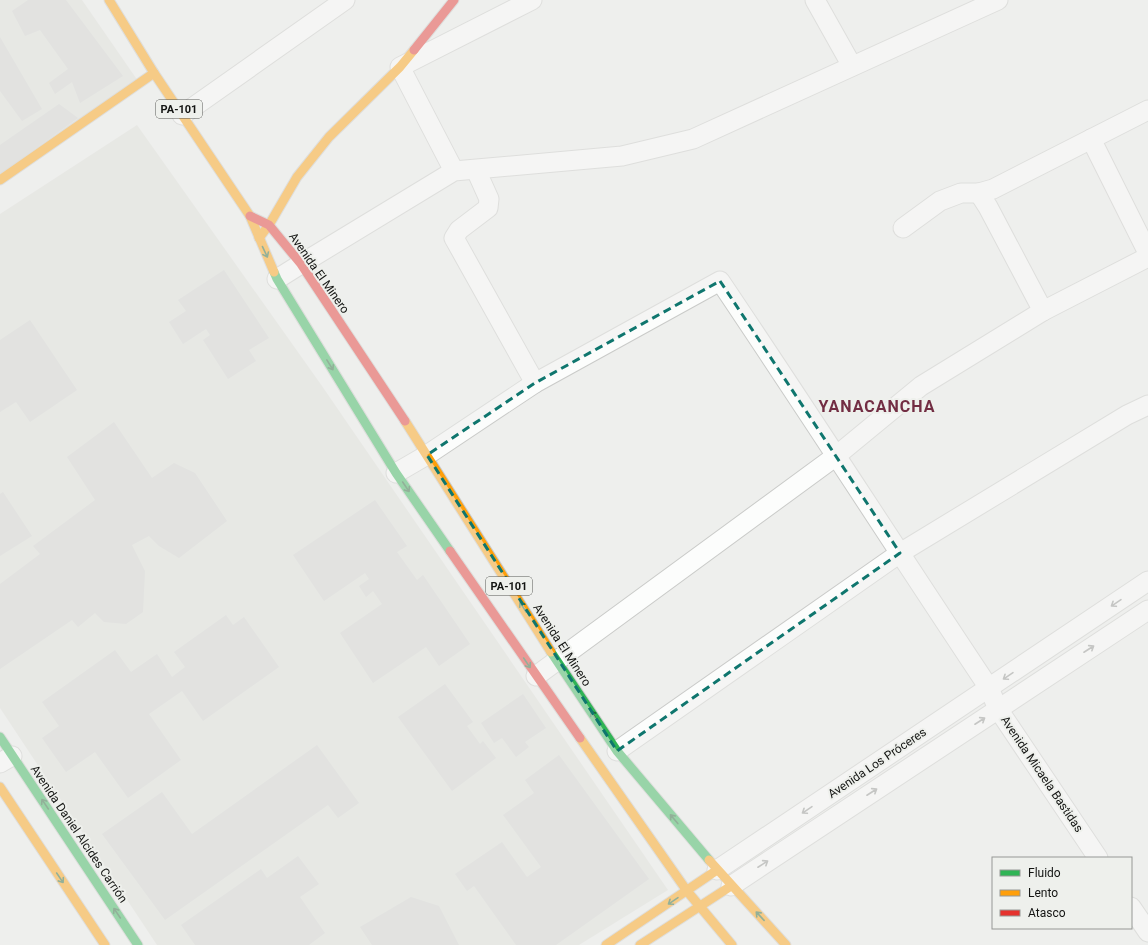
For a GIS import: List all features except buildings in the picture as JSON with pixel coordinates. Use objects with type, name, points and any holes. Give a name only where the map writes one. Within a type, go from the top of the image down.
[{"type":"main road","name":"PA-101","points":[[110,0],[154,72],[250,216],[258,238],[277,279],[396,473],[536,676],[619,789],[687,891],[732,945]]},
{"type":"main road","points":[[258,238],[269,225],[297,177],[328,137],[400,67],[454,0]]},
{"type":"main road","points":[[0,180],[154,72]]},
{"type":"main road","name":"Avenida El Minero","points":[[250,216],[269,225],[301,264],[427,455],[557,662],[636,778],[731,886],[786,945]]},
{"type":"main road","name":"Avenida Daniel Alcides Carrión","points":[[0,737],[6,760],[138,945]]},
{"type":"main road","points":[[0,787],[50,857],[105,945]]},
{"type":"main road","name":"Avenida Los Próceres","points":[[606,945],[717,870]]},
{"type":"main road","name":"Avenida Los Próceres","points":[[640,945],[731,886]]},
{"type":"street","points":[[182,114],[344,0]]},
{"type":"street","points":[[454,172],[400,67],[532,0]]},
{"type":"street","points":[[815,0],[852,66]]},
{"type":"street","points":[[277,279],[454,172],[622,156],[692,139],[998,0]]},
{"type":"street","points":[[903,228],[940,201],[961,194],[979,193],[993,189],[1148,110]]},
{"type":"street","points":[[1091,139],[1148,253]]},
{"type":"street","points":[[396,473],[427,455],[535,383],[454,238],[459,230],[488,208],[489,199],[476,170]]},
{"type":"street","points":[[979,193],[1043,310]]},
{"type":"street","points":[[536,676],[836,456],[921,386],[1043,310],[1148,257]]},
{"type":"street","name":"Avenida Micaela Bastidas","points":[[535,383],[720,281],[989,688],[998,709],[1097,857]]},
{"type":"street","points":[[617,751],[900,553],[1127,415],[1148,405]]},
{"type":"street","name":"Avenida Los Próceres","points":[[717,870],[1148,581]]},
{"type":"street","name":"Avenida Los Próceres","points":[[731,886],[1148,610]]},
{"type":"street","points":[[1132,908],[1148,932]]},
{"type":"highlighted area","points":[[720,281],[900,553],[617,751],[427,455],[535,383]]},
{"type":"shaded area","points":[[0,0],[82,0],[138,81],[0,175]]},
{"type":"shaded area","points":[[137,125],[322,386],[668,890],[579,945],[157,945],[0,708],[0,214]]},
{"type":"traffic: fast","points":[[274,272],[396,473],[450,551]]},
{"type":"traffic: fast","points":[[551,652],[617,751],[709,860]]},
{"type":"traffic: fast","points":[[0,737],[138,945]]},
{"type":"traffic: slow","points":[[109,0],[154,73],[250,216],[274,272]]},
{"type":"traffic: slow","points":[[259,238],[269,225],[297,177],[329,137],[400,67],[414,50]]},
{"type":"traffic: slow","points":[[0,180],[154,73]]},
{"type":"traffic: slow","points":[[405,421],[551,652]]},
{"type":"traffic: slow","points":[[580,738],[687,891],[732,945]]},
{"type":"traffic: slow","points":[[0,787],[105,945]]},
{"type":"traffic: slow","points":[[709,860],[786,945]]},
{"type":"traffic: slow","points":[[606,945],[717,870]]},
{"type":"traffic: slow","points":[[640,945],[731,886]]},
{"type":"traffic: jam","points":[[414,50],[454,0]]},
{"type":"traffic: jam","points":[[250,216],[269,225],[301,264],[405,421]]},
{"type":"traffic: jam","points":[[450,551],[580,738]]},
{"type":"district","name":"YANACANCHA","points":[[877,406]]}]
